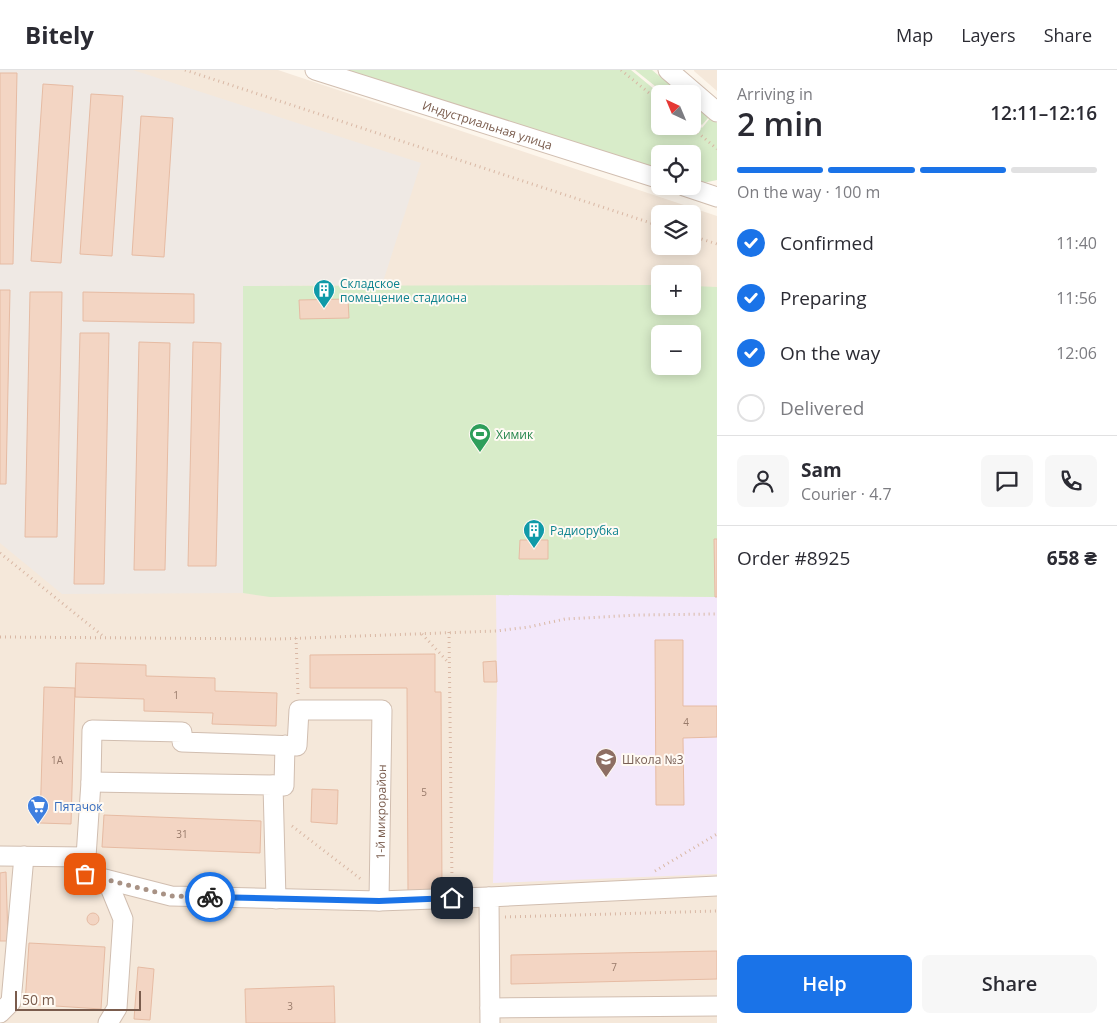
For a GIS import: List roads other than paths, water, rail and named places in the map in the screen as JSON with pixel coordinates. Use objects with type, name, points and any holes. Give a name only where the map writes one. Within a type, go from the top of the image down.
[{"type":"street","name":"Индустриальная улица","points":[[315,70],[651,176]]},
{"type":"street","points":[[668,70],[716,109]]},
{"type":"street","points":[[701,192],[717,197]]},
{"type":"street","name":"1-й микрорайон","points":[[285,745],[298,746],[299,710],[382,710],[379,897]]},
{"type":"street","points":[[91,782],[284,786],[285,745],[182,742],[182,732],[92,730],[91,782],[85,874],[171,896],[276,899],[452,898],[717,886]]},
{"type":"street","points":[[273,785],[276,899]]},
{"type":"street","points":[[0,856],[86,857]]},
{"type":"street","points":[[0,1012],[11,1002],[24,856]]},
{"type":"street","points":[[107,880],[123,919],[117,1008],[108,1023]]},
{"type":"street","points":[[489,897],[490,1015],[717,1006]]},
{"type":"place","name":"Складское помещение стадиона","points":[[324,309]]},
{"type":"place","name":"Химик","points":[[480,453]]},
{"type":"place","name":"Радиорубка","points":[[534,549]]},
{"type":"place","name":"Школа №3","points":[[606,778]]},
{"type":"place","name":"Пятачок","points":[[38,825]]}]
